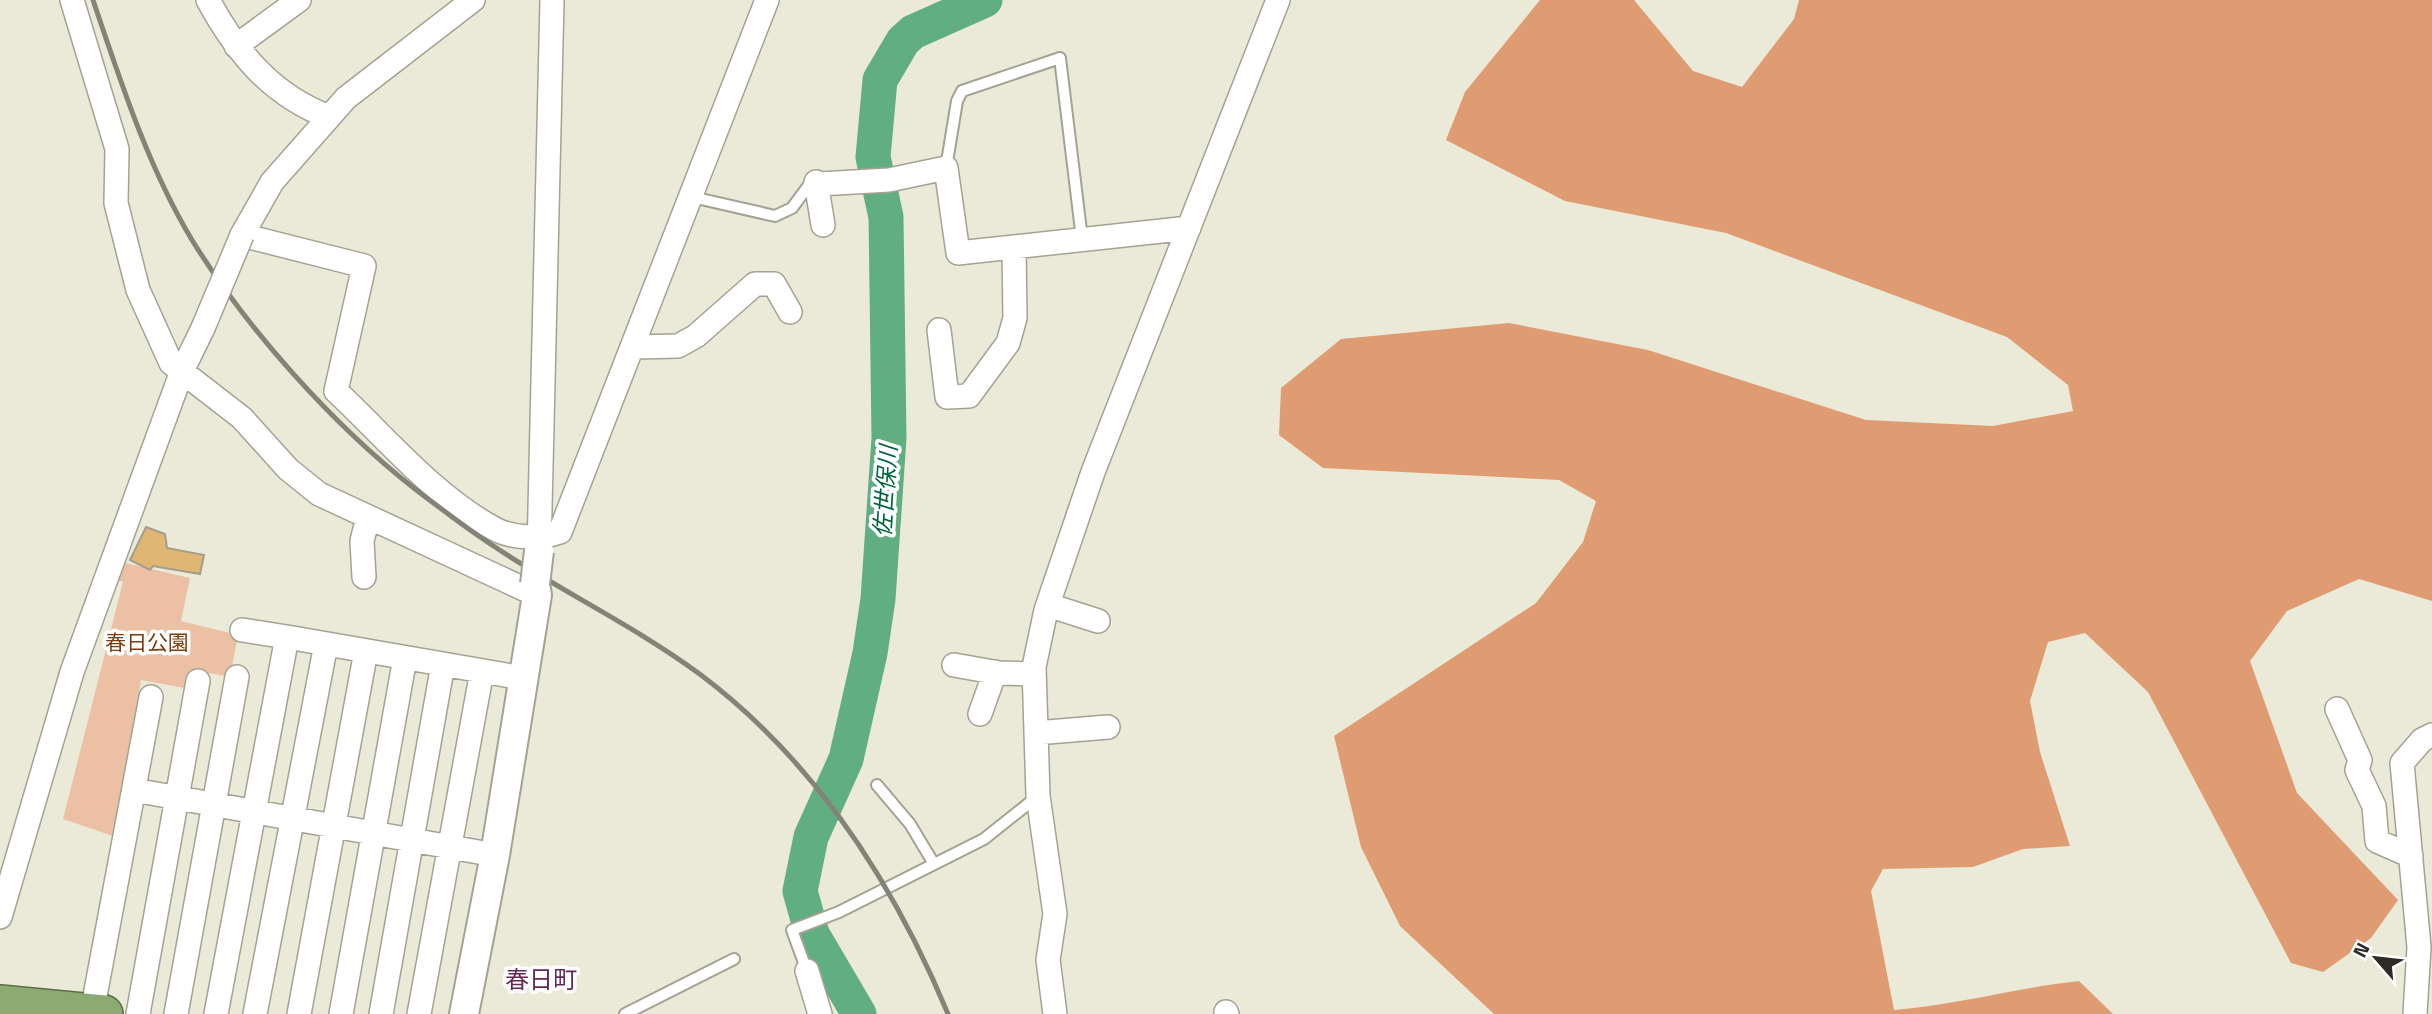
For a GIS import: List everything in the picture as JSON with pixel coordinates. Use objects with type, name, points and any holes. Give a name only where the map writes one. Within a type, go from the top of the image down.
[{"type":"highway","points":[[0,1004],[98,1013]]},
{"type":"street","points":[[72,0],[117,149],[116,203],[138,290],[171,363],[242,418],[288,469],[319,494],[536,590]]},
{"type":"street","points":[[208,0],[236,46],[282,94],[301,106],[329,117]]},
{"type":"street","points":[[236,46],[299,0]]},
{"type":"street","points":[[0,917],[72,672],[182,371],[242,235],[272,182],[329,117],[356,90],[473,0]]},
{"type":"street","points":[[464,1014],[495,855],[536,590],[540,545],[552,0]]},
{"type":"street","points":[[540,545],[560,532],[767,0]]},
{"type":"street","points":[[1055,1014],[1048,960],[1055,915],[1038,796],[1034,674],[1048,605],[1093,472],[1278,0]]},
{"type":"street","points":[[823,225],[818,183],[889,180],[946,168],[958,253],[1189,228]]},
{"type":"street","points":[[242,235],[364,266],[337,391],[436,487],[495,530],[540,545]]},
{"type":"street","points":[[939,330],[947,397],[969,396],[1008,343],[1015,318],[1014,247]]},
{"type":"street","points":[[633,346],[678,346],[696,336],[755,284],[774,284],[790,312]]},
{"type":"street","points":[[364,577],[362,541],[368,517]]},
{"type":"street","points":[[1048,605],[1098,621]]},
{"type":"street","points":[[242,630],[523,678]]},
{"type":"street","points":[[216,1014],[286,636]]},
{"type":"street","points":[[256,1014],[326,644]]},
{"type":"street","points":[[299,1014],[366,651]]},
{"type":"street","points":[[341,1014],[405,658]]},
{"type":"street","points":[[381,1014],[443,664]]},
{"type":"street","points":[[954,664],[995,672],[1034,674]]},
{"type":"street","points":[[419,1014],[482,671]]},
{"type":"street","points":[[980,714],[995,672]]},
{"type":"street","points":[[176,1014],[237,677]]},
{"type":"street","points":[[138,1014],[198,681]]},
{"type":"street","points":[[98,1013],[151,697]]},
{"type":"street","points":[[2337,709],[2360,760],[2357,770],[2374,806],[2377,841],[2411,856]]},
{"type":"street","points":[[1036,733],[1100,722]]},
{"type":"street","points":[[2415,1014],[2419,947],[2402,763],[2421,740],[2432,736]]},
{"type":"street","points":[[134,790],[495,855]]},
{"type":"street","points":[[807,971],[820,1014]]},
{"type":"lane","points":[[946,168],[957,101],[962,91],[975,84],[1060,58],[1082,239]]},
{"type":"lane","points":[[692,197],[775,216],[792,208],[812,181],[818,183]]},
{"type":"lane","points":[[877,786],[911,824],[934,864]]},
{"type":"lane","points":[[807,971],[792,930],[839,912],[984,839],[1038,796]]},
{"type":"lane","points":[[625,1014],[734,959]]},
{"type":"green space","name":"春日公園","points":[[121,562],[190,578],[181,621],[238,635],[230,677],[193,670],[190,689],[141,680],[113,836],[63,819],[123,582],[113,579]]},
{"type":"shaded area","points":[[1540,0],[1634,0],[1693,71],[1742,87],[1794,19],[1799,0],[2432,0],[2432,601],[2359,579],[2287,611],[2250,661],[2297,793],[2398,900],[2371,938],[2323,972],[2291,963],[2148,692],[2085,633],[2048,642],[2030,701],[2040,752],[2070,846],[2023,849],[1973,867],[1883,869],[1871,891],[1894,1010],[2079,981],[2113,1014],[1494,1014],[1400,926],[1361,847],[1334,736],[1536,603],[1583,542],[1596,501],[1559,480],[1323,468],[1279,435],[1281,388],[1341,339],[1509,323],[1648,350],[1866,420],[1993,426],[2073,411],[2068,385],[2007,337],[1726,233],[1565,201],[1446,140],[1465,92]]},
{"type":"building","points":[[146,527],[165,534],[167,548],[204,555],[200,574],[153,566],[150,570],[130,560]]},
{"type":"waterway","name":"佐世保川","points":[[859,1014],[812,934],[800,891],[811,837],[846,759],[870,653],[878,599],[889,438],[886,217],[873,157],[880,80],[903,41],[913,32],[985,0]]},
{"type":"railway","points":[[93,0],[136,123],[176,212],[214,274],[265,341],[353,436],[415,489],[518,562],[676,657],[742,709],[780,746],[815,786],[876,872],[903,918],[948,1014]]},
{"type":"district","name":"春日町","points":[[541,979]]}]
